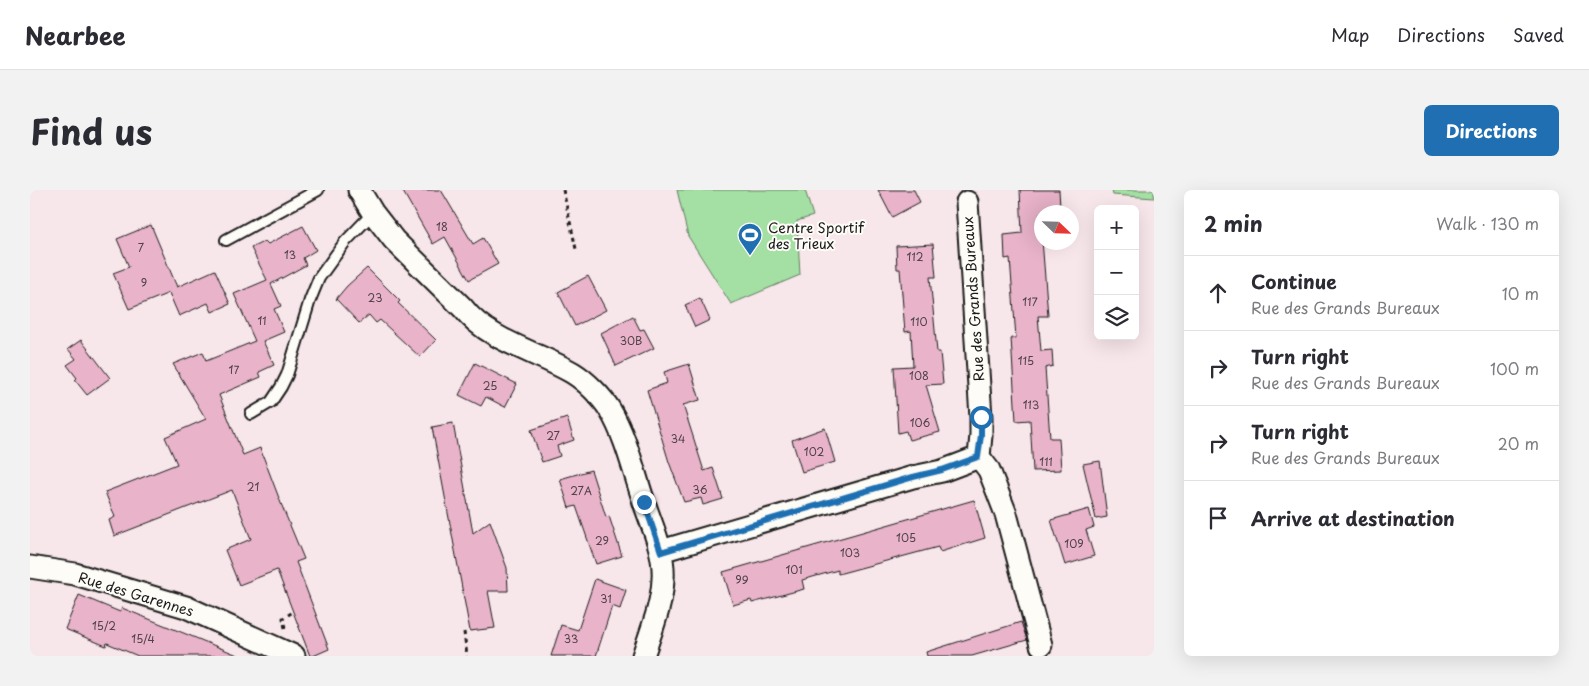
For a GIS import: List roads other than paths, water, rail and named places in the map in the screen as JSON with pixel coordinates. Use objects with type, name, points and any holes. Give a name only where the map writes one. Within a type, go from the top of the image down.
[{"type":"street","points":[[360,190],[372,214],[394,240],[472,319],[502,337],[573,373],[591,388],[609,408],[621,432],[661,552],[664,579],[659,607],[643,656]]},
{"type":"street","name":"Rue des Grands Bureaux","points":[[967,202],[981,417],[978,457]]},
{"type":"street","points":[[661,552],[942,470],[978,457],[989,470],[1006,514],[1041,645]]},
{"type":"street","name":"Rue des Garennes","points":[[30,566],[94,579],[186,607],[294,656]]},
{"type":"lane","points":[[226,240],[318,190]]},
{"type":"lane","points":[[251,414],[271,402],[281,387],[319,278],[345,242],[372,214]]},
{"type":"place","name":"Centre Sportif des Trieux","points":[[750,256]]}]
